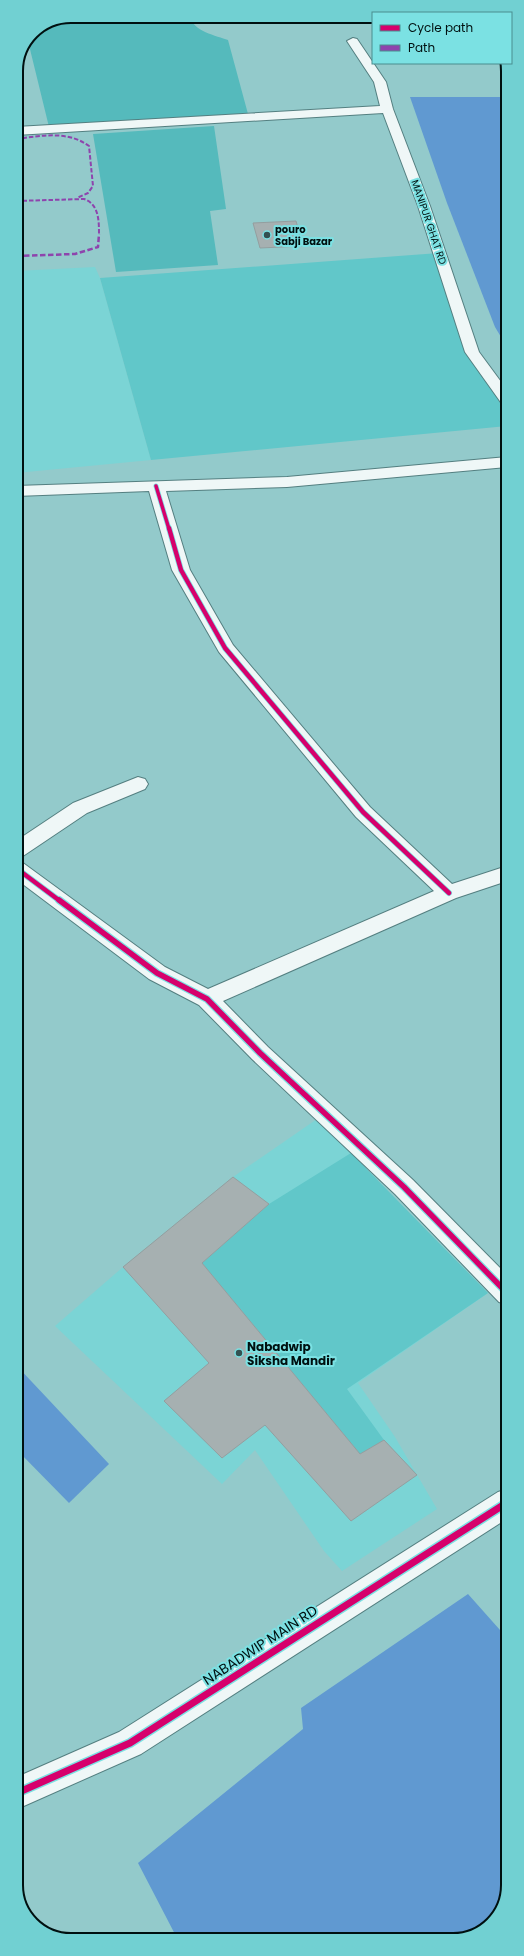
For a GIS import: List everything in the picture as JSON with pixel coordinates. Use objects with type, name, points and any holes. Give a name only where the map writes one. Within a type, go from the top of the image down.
[{"type":"street","name":"MANIPUR GHAT RD","points":[[353,41],[380,82],[388,109],[424,206],[472,352],[501,393]]},
{"type":"street","points":[[23,131],[388,109]]},
{"type":"street","points":[[23,491],[287,482],[501,463]]},
{"type":"street","points":[[156,486],[181,570],[225,648],[363,812],[449,892]]},
{"type":"street","points":[[23,846],[80,808],[138,784]]},
{"type":"street","points":[[23,873],[157,972],[207,999],[260,1053],[404,1187],[501,1287]]},
{"type":"street","points":[[207,999],[449,892],[501,875]]},
{"type":"street","name":"NABADWIP MAIN RD","points":[[23,1790],[130,1743],[501,1506]]},
{"type":"shaded area","points":[[71,23],[193,23],[195,26],[212,35],[228,40],[248,114],[49,127],[30,47],[37,37],[44,31],[61,24]]},
{"type":"shaded area","points":[[410,97],[501,97],[501,337],[495,327],[447,203]]},
{"type":"shaded area","points":[[214,126],[226,209],[210,211],[218,265],[116,272],[93,134]]},
{"type":"shaded area","points":[[439,253],[472,352],[501,392],[501,427],[151,460],[100,278]]},
{"type":"shaded area","points":[[95,267],[100,278],[151,460],[23,472],[23,271]]},
{"type":"shaded area","points":[[317,1119],[488,1293],[358,1383],[395,1437],[437,1509],[342,1571],[324,1551],[255,1450],[222,1484],[55,1326],[123,1267],[233,1177]]},
{"type":"shaded area","points":[[351,1153],[488,1293],[347,1389],[384,1440],[360,1454],[202,1263],[269,1204]]},
{"type":"shaded area","points":[[23,1372],[109,1464],[69,1503],[23,1456]]},
{"type":"shaded area","points":[[468,1594],[501,1631],[501,1885],[500,1895],[495,1909],[485,1921],[477,1927],[469,1930],[453,1933],[174,1933],[138,1863],[303,1729],[301,1708]]},
{"type":"building","points":[[296,221],[303,246],[260,248],[253,223]]},
{"type":"building","name":"Nabadwip Siksha Mandir","points":[[233,1177],[269,1204],[202,1263],[360,1454],[384,1440],[417,1475],[351,1521],[265,1425],[222,1458],[164,1401],[209,1363],[123,1267]]},
{"type":"marked path","points":[[23,138],[54,135],[73,137],[89,146],[93,186],[88,193],[77,198]]},
{"type":"marked path","points":[[23,201],[84,199],[90,201],[95,206],[99,225],[98,247],[75,254],[23,256]]},
{"type":"cycle path","points":[[156,486],[181,570],[225,648],[363,812],[449,893]]},
{"type":"cycle path","points":[[23,873],[157,973],[207,999],[260,1053],[404,1187],[501,1287]]},
{"type":"cycle path","points":[[23,1790],[130,1743],[501,1506]]},
{"type":"place","name":"pouro Sabji Bazar","points":[[267,235]]},
{"type":"place","name":"Nabadwip Siksha Mandir","points":[[239,1353]]}]
